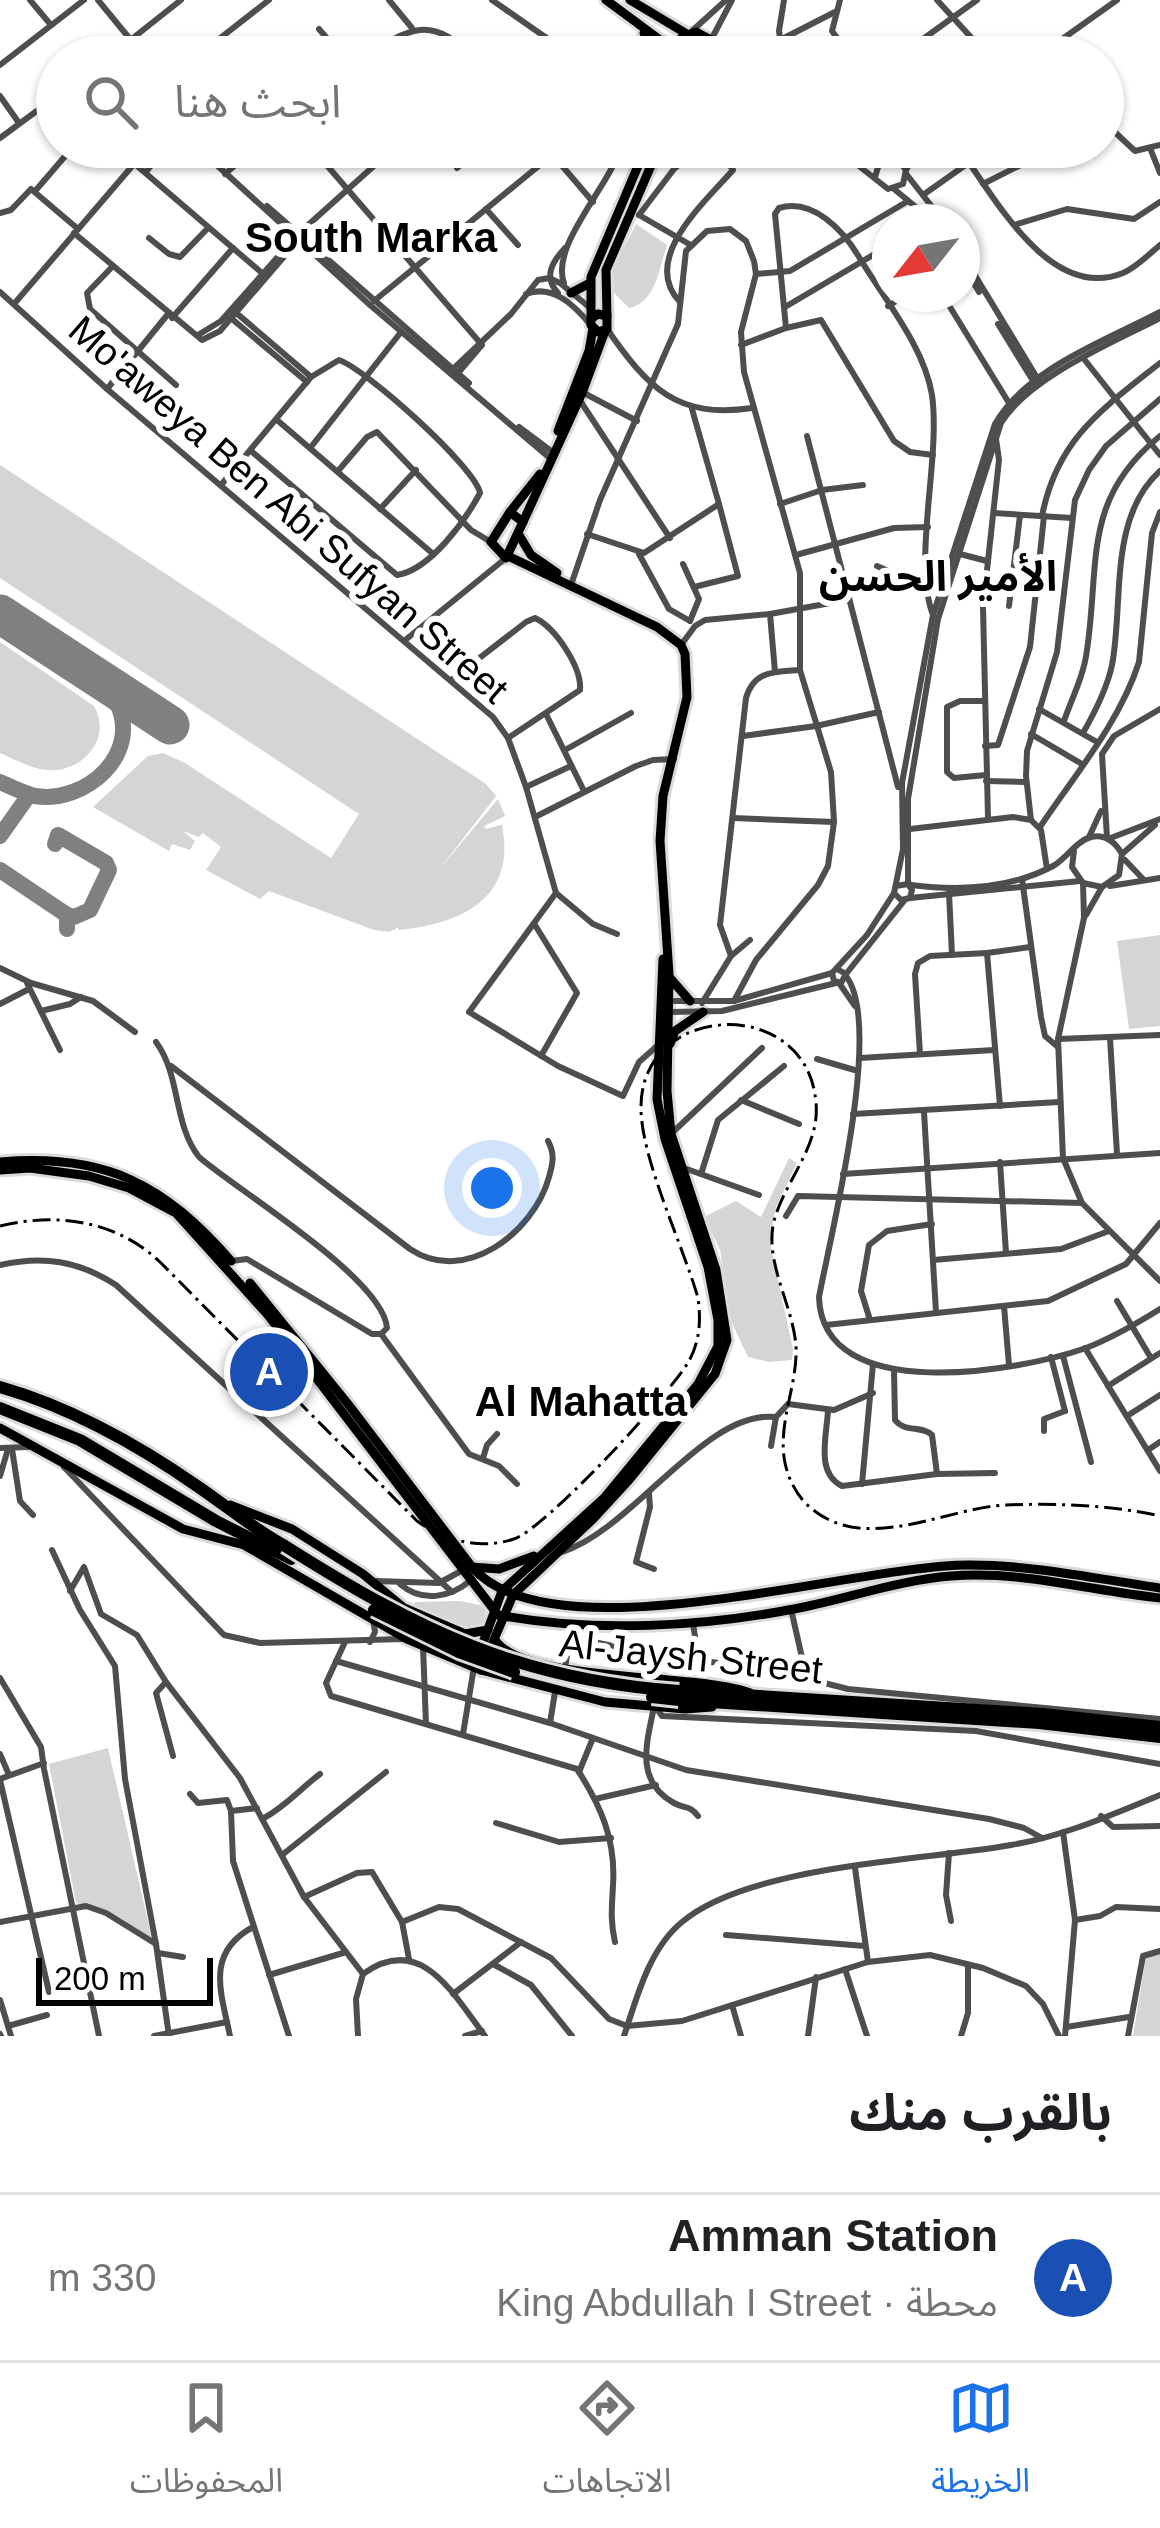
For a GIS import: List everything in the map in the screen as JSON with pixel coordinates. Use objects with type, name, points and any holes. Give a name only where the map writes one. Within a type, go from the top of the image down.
[{"type":"highway","name":"Al-Jaysh Street","points":[[0,1387],[94,1426],[211,1496],[386,1617],[493,1666],[566,1686],[682,1704],[1158,1732]]},
{"type":"highway","name":"Al-Jaysh Street","points":[[0,1408],[80,1440],[239,1537],[288,1553]]},
{"type":"highway","name":"Al-Jaysh Street","points":[[682,1704],[754,1695],[1043,1714],[1158,1732]]},
{"type":"main road","points":[[605,0],[653,36]]},
{"type":"main road","points":[[630,0],[688,33],[703,36]]},
{"type":"main road","points":[[638,23],[645,36]]},
{"type":"main road","points":[[508,558],[606,330],[595,318],[590,283],[637,168]]},
{"type":"main road","points":[[579,394],[605,270],[635,214],[651,168]]},
{"type":"main road","points":[[567,293],[590,283]]},
{"type":"main road","points":[[477,1669],[507,1593],[553,1554],[627,1471],[698,1384],[715,1357],[719,1336],[715,1298],[660,1114],[665,948],[661,810],[687,697],[684,641],[571,583],[508,558],[490,542],[551,455]]},
{"type":"main road","points":[[510,512],[523,522]]},
{"type":"main road","points":[[519,535],[531,555],[571,583]]},
{"type":"main road","points":[[665,948],[669,974],[657,1046],[678,1169]]},
{"type":"main road","points":[[669,974],[690,1001]]},
{"type":"main road","points":[[662,1061],[675,1030],[703,1008]]},
{"type":"main road","points":[[0,1166],[56,1161],[141,1184],[194,1219],[348,1404],[500,1615],[622,1628],[791,1609],[910,1575],[1000,1576],[1160,1598]]},
{"type":"main road","points":[[0,1428],[82,1480],[189,1532],[239,1537],[406,1639],[477,1669],[555,1692],[655,1707],[682,1704]]},
{"type":"main road","points":[[211,1496],[282,1524],[372,1581],[397,1604],[465,1634],[491,1635],[506,1652],[565,1668],[729,1687],[754,1695]]},
{"type":"main road","points":[[469,1572],[508,1568],[553,1554]]},
{"type":"main road","points":[[553,1554],[538,1587],[555,1603]]},
{"type":"main road","points":[[469,1572],[507,1593],[591,1607],[767,1594],[970,1565],[1160,1588]]},
{"type":"street","points":[[30,0],[52,25]]},
{"type":"street","points":[[38,36],[84,0]]},
{"type":"street","points":[[98,0],[127,36]]},
{"type":"street","points":[[135,36],[181,0]]},
{"type":"street","points":[[222,36],[257,4],[269,0]]},
{"type":"street","points":[[389,0],[412,28]]},
{"type":"street","points":[[492,0],[544,36]]},
{"type":"street","points":[[688,33],[729,0]]},
{"type":"street","points":[[716,36],[729,0]]},
{"type":"street","points":[[780,36],[784,0]]},
{"type":"street","points":[[836,36],[832,31],[840,0]]},
{"type":"street","points":[[938,0],[970,36]]},
{"type":"street","points":[[926,36],[976,0]]},
{"type":"street","points":[[1066,36],[1117,0]]},
{"type":"street","points":[[788,36],[835,12]]},
{"type":"street","points":[[395,36],[412,28],[445,36]]},
{"type":"street","points":[[319,29],[325,36]]},
{"type":"street","points":[[0,65],[36,37]]},
{"type":"street","points":[[0,96],[19,122]]},
{"type":"street","points":[[0,138],[36,110]]},
{"type":"street","points":[[1124,140],[1136,151],[1160,145]]},
{"type":"street","points":[[1150,148],[1160,173]]},
{"type":"street","points":[[35,190],[55,168]]},
{"type":"street","points":[[14,304],[131,168]]},
{"type":"street","points":[[139,168],[263,274]]},
{"type":"street","points":[[145,173],[149,168]]},
{"type":"street","points":[[222,168],[372,304],[551,455]]},
{"type":"street","points":[[225,171],[229,168]]},
{"type":"street","points":[[329,168],[483,342]]},
{"type":"street","points":[[0,213],[10,210],[28,190],[35,190],[112,267],[195,335],[211,331],[231,313],[299,236],[370,168]]},
{"type":"street","points":[[372,304],[531,168]]},
{"type":"street","points":[[564,168],[593,202]]},
{"type":"street","points":[[550,278],[554,259],[614,168]]},
{"type":"street","points":[[676,168],[635,214],[689,244]]},
{"type":"street","points":[[680,302],[666,275],[677,238],[732,168]]},
{"type":"street","points":[[863,168],[882,187],[894,189],[912,204]]},
{"type":"street","points":[[875,177],[880,168]]},
{"type":"street","points":[[903,168],[928,204]]},
{"type":"street","points":[[894,189],[903,184],[909,168]]},
{"type":"street","points":[[923,195],[960,168]]},
{"type":"street","points":[[973,168],[1014,225],[1052,263],[1082,276],[1122,273],[1160,245]]},
{"type":"street","points":[[983,184],[1015,168]]},
{"type":"street","points":[[756,274],[782,273],[908,201]]},
{"type":"street","points":[[1014,225],[1067,209],[1134,219],[1160,202]]},
{"type":"street","points":[[786,328],[775,220],[779,208],[790,206],[820,215],[848,238],[872,280]]},
{"type":"street","points":[[486,209],[518,245]]},
{"type":"street","points":[[148,238],[169,254],[180,256],[208,228]]},
{"type":"street","points":[[571,583],[587,534],[678,324],[682,264],[689,244],[712,230],[736,232],[749,245],[756,274],[741,346],[752,408],[796,555],[802,587],[797,608],[800,670],[831,772],[834,822],[828,866],[818,885],[756,960],[734,1001]]},
{"type":"street","points":[[567,245],[560,270],[567,293],[595,318]]},
{"type":"street","points":[[107,389],[232,248]]},
{"type":"street","points":[[784,307],[872,256]]},
{"type":"street","points":[[112,267],[87,293],[87,303],[176,385]]},
{"type":"street","points":[[550,278],[595,318]]},
{"type":"street","points":[[455,372],[532,284],[550,278]]},
{"type":"street","points":[[980,285],[1026,365],[1047,374]]},
{"type":"street","points":[[523,296],[544,290],[567,293]]},
{"type":"street","name":"Mo'aweya Ben Abi Sufyan Street","points":[[0,292],[107,389],[493,717],[508,738],[526,787],[556,893]]},
{"type":"street","points":[[980,292],[1037,383]]},
{"type":"street","points":[[892,312],[929,385],[933,454],[927,588],[933,615]]},
{"type":"street","points":[[953,312],[1009,403]]},
{"type":"street","points":[[231,313],[309,380]]},
{"type":"street","points":[[231,313],[309,380]]},
{"type":"street","points":[[664,1006],[731,1010],[800,988],[834,971],[867,935],[895,889],[938,619],[995,424],[1021,391],[1160,315]]},
{"type":"street","points":[[741,346],[821,320],[894,440],[914,453],[933,454]]},
{"type":"street","points":[[403,330],[551,455]]},
{"type":"street","points":[[311,447],[403,330]]},
{"type":"street","points":[[606,330],[635,369],[692,409],[752,408]]},
{"type":"street","points":[[901,798],[933,615],[960,554],[995,437],[1013,404],[1047,374],[1082,357]]},
{"type":"street","points":[[1082,357],[1160,455]]},
{"type":"street","points":[[221,485],[309,380],[339,360],[367,375],[477,479],[479,496],[432,553],[409,572],[392,572],[250,451]]},
{"type":"street","points":[[443,360],[465,360]]},
{"type":"street","points":[[465,360],[467,381]]},
{"type":"street","points":[[985,746],[998,745],[1028,652],[1043,516],[1061,458],[1081,431],[1160,364]]},
{"type":"street","points":[[1021,391],[1026,365]]},
{"type":"street","points":[[290,368],[295,397]]},
{"type":"street","points":[[579,394],[637,421]]},
{"type":"street","points":[[579,394],[670,538]]},
{"type":"street","points":[[1031,820],[1026,782],[1031,734],[1057,652],[1078,493],[1111,440],[1160,399]]},
{"type":"street","points":[[692,409],[738,576],[694,587]]},
{"type":"street","points":[[277,420],[432,553]]},
{"type":"street","points":[[338,471],[367,436],[377,432],[471,530],[490,542]]},
{"type":"street","points":[[664,1006],[690,1001],[703,1008],[838,983],[907,899],[901,798],[807,436]]},
{"type":"street","points":[[1064,722],[1087,654],[1104,507],[1122,473],[1160,436]]},
{"type":"street","points":[[988,818],[982,607],[999,455],[995,437]]},
{"type":"street","points":[[380,509],[416,470]]},
{"type":"street","points":[[1083,733],[1112,661],[1128,521],[1142,491],[1160,471]]},
{"type":"street","points":[[780,504],[822,490],[863,484]]},
{"type":"street","points":[[639,554],[719,504]]},
{"type":"street","points":[[1143,879],[1108,838],[1101,764],[1102,744],[1139,662],[1152,533],[1160,512]]},
{"type":"street","points":[[994,513],[1072,518]]},
{"type":"street","points":[[1010,606],[1019,514]]},
{"type":"street","points":[[796,555],[894,527],[928,527]]},
{"type":"street","points":[[587,534],[639,554],[670,609],[690,621]]},
{"type":"street","points":[[960,554],[987,561]]},
{"type":"street","points":[[404,641],[508,558]]},
{"type":"street","points":[[927,560],[948,579]]},
{"type":"street","points":[[683,563],[699,601],[684,641]]},
{"type":"street","points":[[877,566],[927,588]]},
{"type":"street","points":[[927,574],[948,579]]},
{"type":"street","points":[[684,641],[705,620],[848,600]]},
{"type":"street","points":[[770,614],[775,672]]},
{"type":"street","points":[[451,680],[518,627],[536,618],[545,623],[581,680],[576,695],[508,738]]},
{"type":"street","points":[[731,956],[720,926],[751,682],[758,676],[800,670]]},
{"type":"street","points":[[984,701],[960,701],[947,707],[947,772],[954,778],[1026,782]]},
{"type":"street","points":[[1039,709],[1102,744]]},
{"type":"street","points":[[1040,827],[1082,764],[1102,744],[1160,709]]},
{"type":"street","points":[[743,736],[879,712]]},
{"type":"street","points":[[565,750],[631,713]]},
{"type":"street","points":[[546,714],[584,791]]},
{"type":"street","points":[[1031,734],[1082,764]]},
{"type":"street","points":[[535,817],[645,763],[673,763]]},
{"type":"street","points":[[526,787],[571,766]]},
{"type":"street","points":[[1022,882],[1056,864],[1089,838],[1103,807]]},
{"type":"street","points":[[733,818],[834,822]]},
{"type":"street","points":[[906,830],[988,818],[1031,820],[1040,827],[1047,869]]},
{"type":"street","points":[[1089,838],[1108,838],[1160,820]]},
{"type":"street","points":[[1084,918],[1103,887],[1119,875],[1122,856],[1160,820]]},
{"type":"street","points":[[1074,851],[1072,867],[1081,882],[1084,918],[1058,1043],[1064,1158],[1082,1203],[1159,1279]]},
{"type":"street","points":[[1047,856],[1056,864]]},
{"type":"street","points":[[895,889],[907,899],[1022,882],[1081,882],[1103,887],[1160,878]]},
{"type":"street","points":[[1022,882],[1045,1033],[1058,1043],[1160,1035]]},
{"type":"street","points":[[895,889],[909,885],[949,893]]},
{"type":"street","points":[[617,934],[593,924],[556,893],[469,1010],[541,1056],[623,1096],[639,1062],[657,1046]]},
{"type":"street","points":[[949,893],[952,955]]},
{"type":"street","points":[[534,924],[577,993],[541,1056]]},
{"type":"street","points":[[703,1008],[731,956],[750,940]]},
{"type":"street","points":[[920,1054],[917,966],[926,958],[1030,947]]},
{"type":"street","points":[[987,953],[1000,1106]]},
{"type":"street","points":[[0,968],[28,985],[99,1004],[135,1032]]},
{"type":"street","points":[[834,971],[846,975],[854,988],[860,1058],[819,1297],[826,1325],[849,1351],[894,1370],[932,1372],[1009,1365],[1085,1348],[1160,1309]]},
{"type":"street","points":[[834,971],[857,1010]]},
{"type":"street","points":[[0,1004],[28,985]]},
{"type":"street","points":[[28,985],[60,1050]]},
{"type":"street","points":[[40,1011],[81,997]]},
{"type":"street","points":[[1110,1038],[1117,1155]]},
{"type":"street","points":[[156,1042],[168,1064],[192,1149],[340,1264],[387,1319],[381,1334]]},
{"type":"street","points":[[670,1134],[762,1048]]},
{"type":"street","points":[[860,1058],[994,1050]]},
{"type":"street","points":[[817,1059],[858,1071]]},
{"type":"street","points":[[168,1064],[410,1249],[437,1262],[455,1261],[493,1247],[529,1222],[543,1199],[553,1165],[548,1141]]},
{"type":"street","points":[[702,1171],[718,1120],[784,1066]]},
{"type":"street","points":[[741,1100],[799,1124]]},
{"type":"street","points":[[853,1114],[1061,1102]]},
{"type":"street","points":[[924,1111],[936,1312]]},
{"type":"street","points":[[843,1174],[1160,1153]]},
{"type":"street","points":[[1000,1162],[1006,1253]]},
{"type":"street","points":[[678,1169],[702,1171],[759,1196]]},
{"type":"street","points":[[786,1216],[798,1196],[1082,1203]]},
{"type":"street","points":[[826,1325],[1063,1295],[1136,1256],[1160,1223]]},
{"type":"street","points":[[871,1320],[861,1291],[869,1245],[887,1231],[932,1224]]},
{"type":"street","points":[[933,1260],[1061,1249],[1109,1231]]},
{"type":"street","points":[[228,1263],[247,1259],[368,1332],[381,1334],[467,1451],[499,1466],[517,1484]]},
{"type":"street","points":[[0,1264],[57,1260],[83,1266],[116,1285],[452,1592]]},
{"type":"street","points":[[1117,1301],[1151,1358]]},
{"type":"street","points":[[1004,1306],[1009,1365]]},
{"type":"street","points":[[1085,1348],[1160,1471]]},
{"type":"street","points":[[1108,1386],[1160,1353]]},
{"type":"street","points":[[1063,1355],[1091,1462]]},
{"type":"street","points":[[1051,1357],[1065,1411]]},
{"type":"street","points":[[862,1484],[873,1364]]},
{"type":"street","points":[[894,1370],[896,1420],[903,1427],[930,1432],[937,1474]]},
{"type":"street","points":[[771,1446],[776,1417],[791,1403],[828,1410],[873,1393]]},
{"type":"street","points":[[1127,1417],[1160,1395]]},
{"type":"street","points":[[1044,1431],[1044,1419],[1074,1408]]},
{"type":"street","points":[[828,1410],[827,1476],[842,1486],[937,1474],[995,1473]]},
{"type":"street","points":[[553,1554],[607,1530],[697,1449],[743,1420],[776,1417]]},
{"type":"street","points":[[483,1458],[484,1449],[497,1434]]},
{"type":"street","points":[[1148,1450],[1160,1442]]},
{"type":"street","points":[[7,1449],[28,1447]]},
{"type":"street","points":[[0,1476],[7,1449]]},
{"type":"street","points":[[7,1449],[20,1501],[33,1515]]},
{"type":"street","points":[[82,1480],[224,1635],[247,1643],[406,1639]]},
{"type":"street","points":[[649,1494],[650,1507],[635,1562],[654,1569]]},
{"type":"street","points":[[52,1550],[70,1591],[115,1666],[125,1779],[169,2035]]},
{"type":"street","points":[[70,1591],[84,1567],[101,1614],[136,1635],[258,1808],[304,1897],[363,1974]]},
{"type":"street","points":[[372,1581],[439,1583],[469,1572]]},
{"type":"street","points":[[400,1584],[416,1594],[452,1592],[469,1572]]},
{"type":"street","points":[[791,1609],[803,1662],[797,1678]]},
{"type":"street","points":[[370,1642],[375,1632],[373,1620]]},
{"type":"street","points":[[692,1620],[699,1661]]},
{"type":"street","points":[[565,1668],[572,1624]]},
{"type":"street","points":[[570,1637],[699,1661],[761,1667],[848,1689],[1158,1732]]},
{"type":"street","points":[[345,1642],[326,1683],[331,1696],[568,1764],[579,1772],[611,1838],[610,1915],[615,1942]]},
{"type":"street","points":[[423,1646],[426,1724]]},
{"type":"street","points":[[336,1661],[550,1723],[698,1773],[989,1820],[1024,1828],[1042,1838]]},
{"type":"street","points":[[463,1734],[477,1669]]},
{"type":"street","points":[[0,1678],[41,1747],[100,2036]]},
{"type":"street","points":[[166,1682],[156,1693],[173,1756]]},
{"type":"street","points":[[550,1723],[555,1692]]},
{"type":"street","points":[[682,1704],[976,1731],[1160,1764]]},
{"type":"street","points":[[655,1707],[644,1756],[648,1775],[672,1802],[691,1808],[698,1816]]},
{"type":"street","points":[[579,1772],[593,1738]]},
{"type":"street","points":[[0,1754],[9,1775]]},
{"type":"street","points":[[44,1763],[0,1779],[49,1992]]},
{"type":"street","points":[[281,1855],[386,1772]]},
{"type":"street","points":[[264,1818],[289,1804],[320,1774]]},
{"type":"street","points":[[595,1799],[657,1784]]},
{"type":"street","points":[[190,1794],[198,1803],[224,1799],[231,1811],[231,1849],[289,2036]]},
{"type":"street","points":[[624,2036],[667,1937],[710,1901],[755,1885],[1042,1838],[1160,1798]]},
{"type":"street","points":[[231,1811],[258,1808]]},
{"type":"street","points":[[1101,1816],[1113,1827],[1160,1826]]},
{"type":"street","points":[[496,1822],[559,1843],[611,1838]]},
{"type":"street","points":[[1064,1832],[1075,1920],[1064,2033]]},
{"type":"street","points":[[950,1853],[946,1895],[951,1922]]},
{"type":"street","points":[[855,1868],[868,1962]]},
{"type":"street","points":[[304,1897],[357,1873],[372,1872],[402,1922],[409,1959]]},
{"type":"street","points":[[0,1922],[72,1907],[99,1910],[157,1948],[183,1957]]},
{"type":"street","points":[[402,1922],[451,1907],[559,1964],[609,2019],[627,2026],[682,2021],[868,1962],[930,1954],[1026,1986],[1064,2033]]},
{"type":"street","points":[[1075,1920],[1098,1917],[1115,1907],[1160,1909]]},
{"type":"street","points":[[230,2036],[220,1968],[231,1941],[253,1927]]},
{"type":"street","points":[[726,1935],[865,1946]]},
{"type":"street","points":[[453,1994],[521,1942]]},
{"type":"street","points":[[1128,2036],[1143,1956],[1160,1951]]},
{"type":"street","points":[[269,1975],[343,1952]]},
{"type":"street","points":[[358,2036],[356,1999],[363,1974],[383,1962],[409,1959],[434,1973],[483,2034]]},
{"type":"street","points":[[493,1964],[531,1984],[572,2036]]},
{"type":"street","points":[[961,2036],[968,2013],[968,1965]]},
{"type":"street","points":[[845,1969],[867,2036]]},
{"type":"street","points":[[808,2036],[816,1977]]},
{"type":"street","points":[[0,2000],[11,2036]]},
{"type":"street","points":[[732,2003],[741,2036]]},
{"type":"street","points":[[8,2026],[47,2015]]},
{"type":"street","points":[[1064,2033],[1130,2017]]},
{"type":"street","points":[[154,2036],[227,2021]]},
{"type":"street","points":[[465,2036],[483,2034]]},
{"type":"shaded area","points":[[636,224],[667,245],[651,292],[629,308],[614,293],[613,269]]},
{"type":"shaded area","points":[[0,465],[486,784],[496,796],[438,871],[498,799],[505,816],[484,826],[508,823],[502,825],[501,872],[492,890],[462,914],[442,922],[389,932],[374,930],[269,891],[260,899],[206,870],[221,847],[203,833],[199,837],[183,831],[195,841],[190,850],[172,844],[169,851],[93,807],[148,756],[163,753],[331,858],[359,814],[0,578]]},
{"type":"shaded area","points":[[0,642],[94,706],[100,730],[91,752],[82,760],[47,770],[0,753]]},
{"type":"shaded area","points":[[1160,935],[1160,1026],[1129,1029],[1117,941]]},
{"type":"shaded area","points":[[789,1158],[797,1163],[776,1207],[771,1248],[792,1360],[769,1362],[748,1357],[731,1321],[720,1250],[704,1217],[736,1201],[761,1217]]},
{"type":"shaded area","points":[[415,1602],[485,1606],[486,1618],[480,1626],[468,1630],[414,1605]]},
{"type":"shaded area","points":[[108,1748],[153,1943],[112,1914],[76,1903],[49,1764]]},
{"type":"shaded area","points":[[1160,1954],[1160,2036],[1133,2036],[1146,1956]]},
{"type":"taxiway","points":[[0,782],[35,796],[54,796],[90,784],[104,772],[122,741],[123,722],[101,680]]},
{"type":"taxiway","points":[[0,836],[29,795]]},
{"type":"taxiway","points":[[55,844],[58,835],[106,863],[109,870],[90,910],[67,915]]},
{"type":"taxiway","points":[[0,870],[67,915],[67,929]]},
{"type":"runway","points":[[0,614],[170,725]]},
{"type":"railway","points":[[0,1226],[65,1220],[126,1238],[161,1263],[417,1521],[464,1542],[514,1539],[552,1511],[606,1458],[658,1401],[693,1353],[699,1330],[698,1298],[647,1150],[641,1106],[648,1071],[668,1046],[695,1030],[726,1025],[757,1029],[785,1043],[806,1068],[816,1103],[813,1134],[779,1206],[772,1236],[796,1346],[783,1448],[789,1476],[802,1500],[834,1522],[857,1528],[907,1525],[1006,1505],[1083,1506],[1160,1516]]},
{"type":"place","name":"Amman Station","points":[[269,1372]]},
{"type":"district","name":"South Marka","points":[[371,237]]},
{"type":"district","name":"الأمير الحسن","points":[[938,576]]},
{"type":"district","name":"Al Mahatta","points":[[581,1401]]}]
